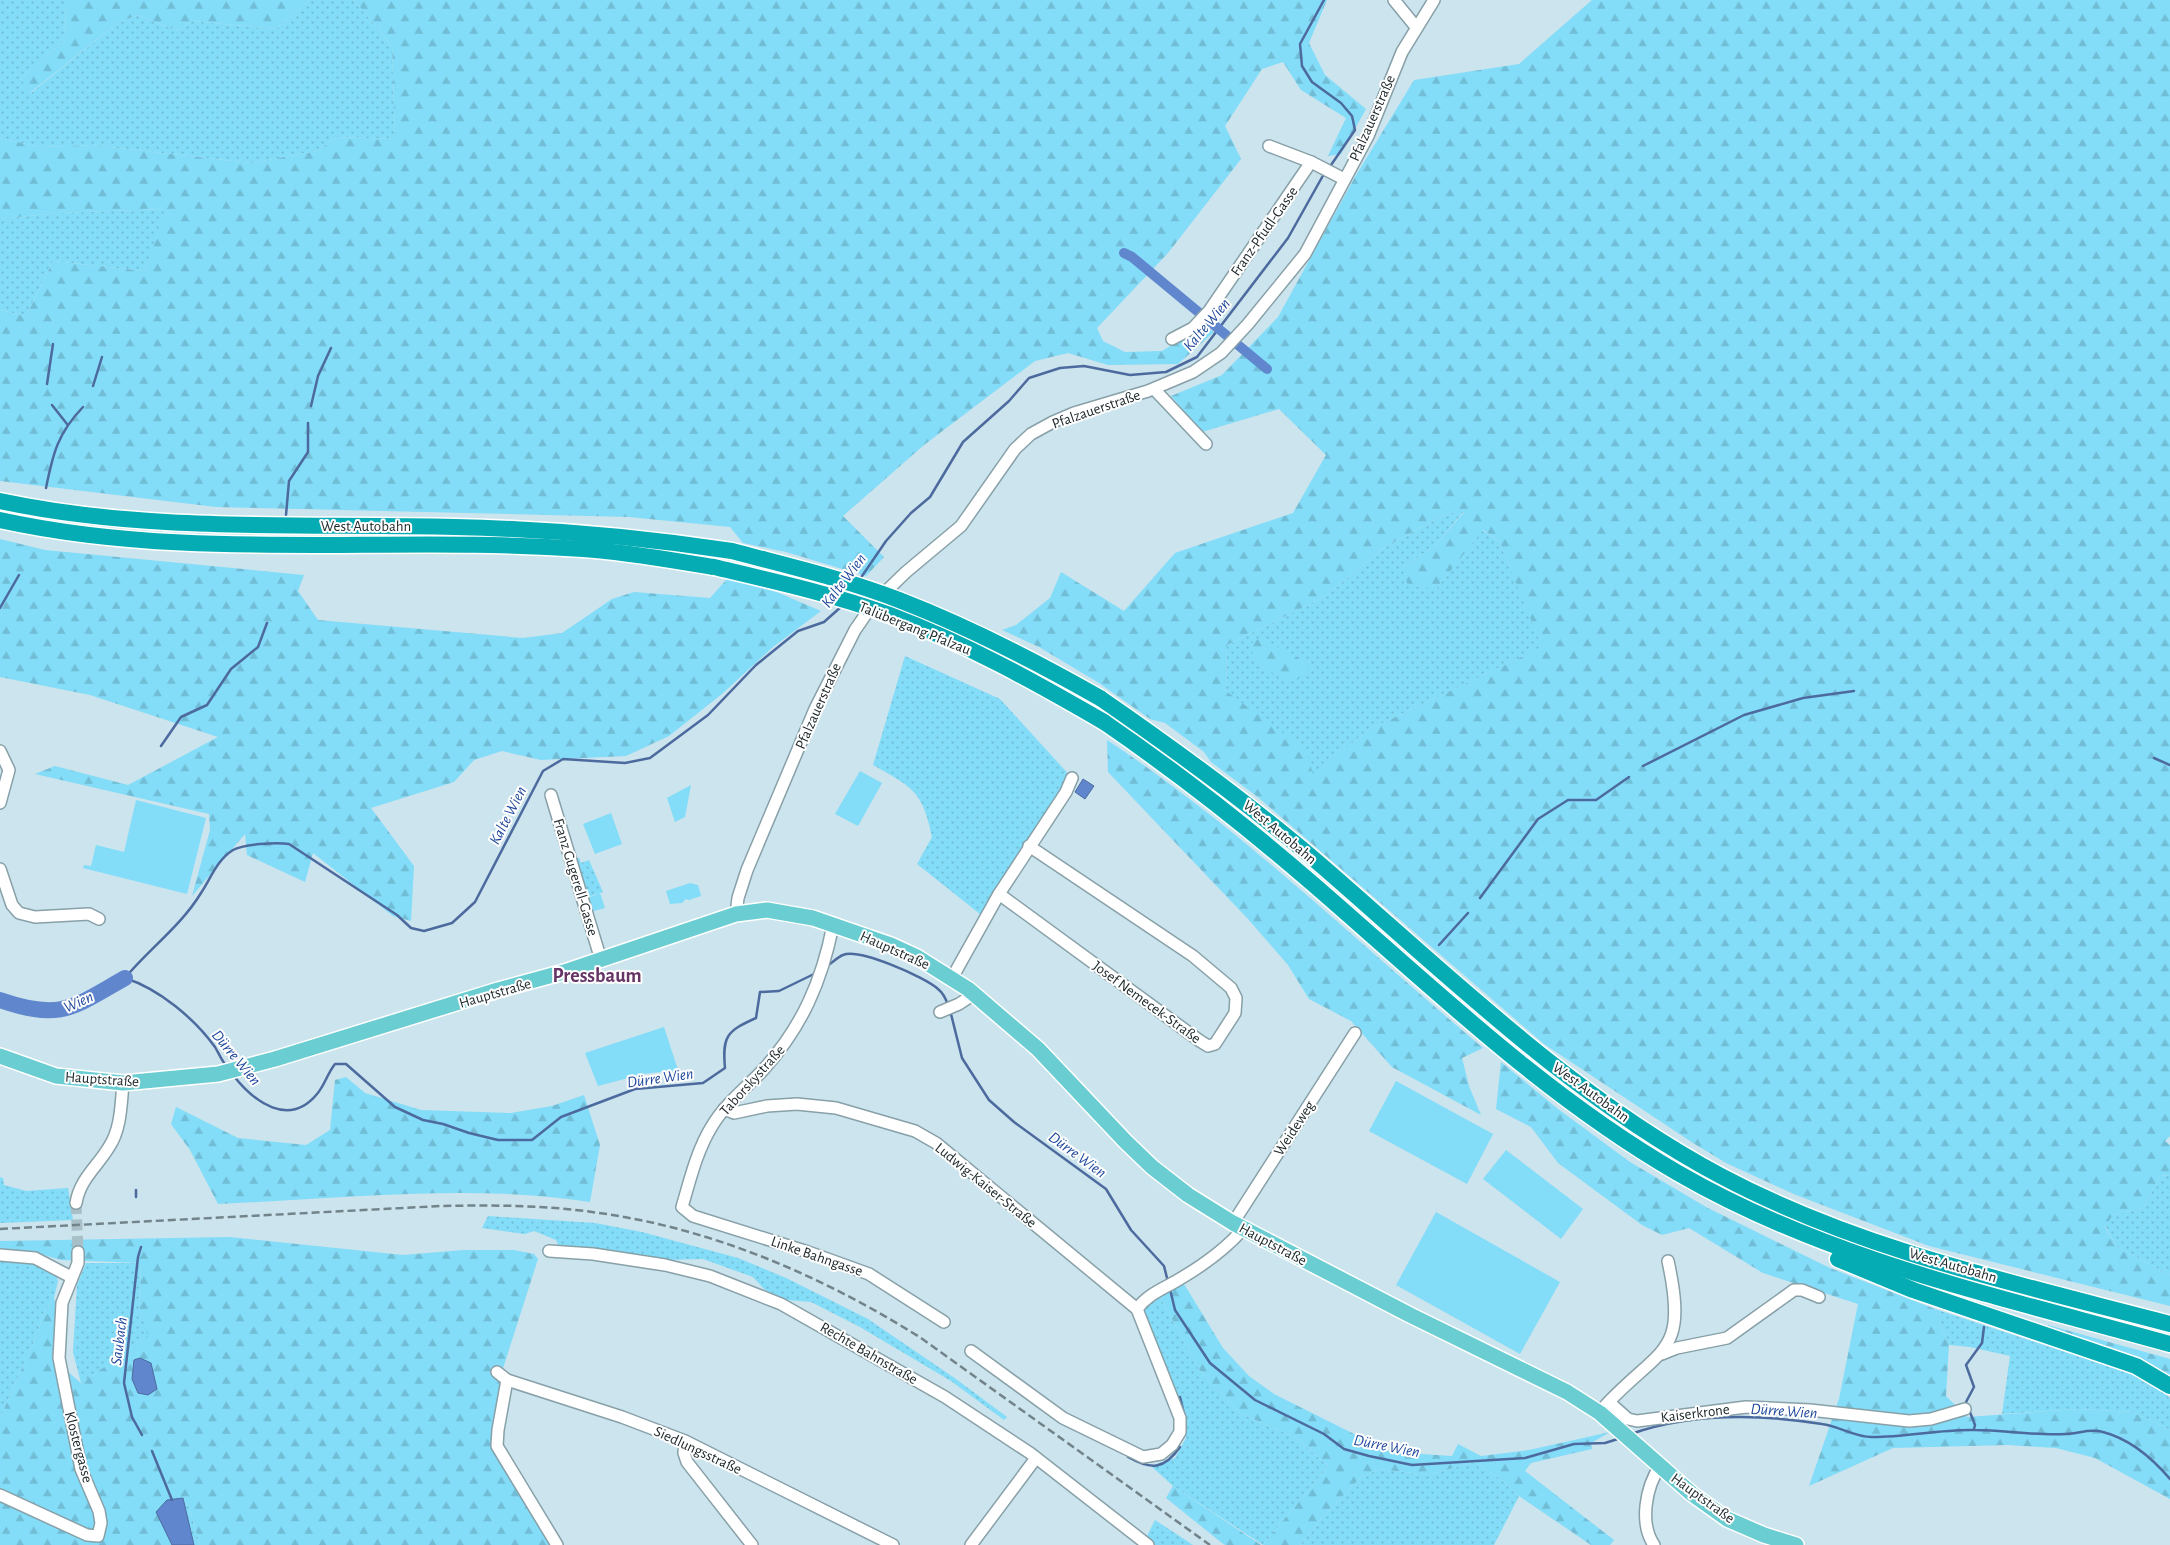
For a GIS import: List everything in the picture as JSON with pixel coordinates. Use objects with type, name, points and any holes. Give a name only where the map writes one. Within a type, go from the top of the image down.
[{"type":"highway","name":"West Autobahn","points":[[0,501],[96,516],[164,522],[215,525],[454,527],[563,531],[648,538],[732,551]]},
{"type":"highway","name":"West Autobahn","points":[[0,520],[97,535],[161,542],[451,545],[584,549],[714,567]]},
{"type":"highway","name":"Talübergang Pfalzau","points":[[732,551],[831,577],[906,603],[1022,654],[1100,698]]},
{"type":"highway","name":"Talübergang Pfalzau","points":[[714,567],[824,594],[890,615],[1011,669],[1104,722]]},
{"type":"highway","name":"West Autobahn","points":[[1100,698],[1180,753],[1252,808],[1537,1052],[1622,1116],[1685,1156],[1769,1200],[1862,1238],[1953,1265],[2170,1324]]},
{"type":"highway","name":"West Autobahn","points":[[1104,722],[1169,767],[1243,824],[1417,977],[1567,1099],[1612,1131],[1676,1172],[1764,1218],[1857,1255],[1949,1284],[2170,1344]]},
{"type":"highway","points":[[1764,1218],[1794,1241],[1913,1290],[2136,1366],[2170,1386]]},
{"type":"main road","name":"Hauptstraße","points":[[0,1056],[56,1076],[123,1083],[218,1074],[246,1068],[601,960],[736,914],[754,910],[774,911],[813,918],[917,957],[974,994],[1038,1049],[1118,1134],[1152,1166],[1188,1195],[1238,1226],[1410,1315],[1604,1408],[1619,1428],[1660,1466],[1692,1494],[1727,1519],[1764,1535],[1796,1545]]},
{"type":"street","points":[[1394,0],[1416,27]]},
{"type":"street","name":"Pfalzauerstraße","points":[[736,914],[738,898],[747,870],[815,709],[855,630],[873,604],[906,572],[961,526],[1015,449],[1031,434],[1074,413],[1154,389],[1210,363],[1248,324],[1305,254],[1339,176],[1368,136],[1392,73],[1416,27],[1434,0]]},
{"type":"street","points":[[1270,146],[1314,163],[1339,176]]},
{"type":"street","name":"Franz-Pfudl-Gasse","points":[[1172,339],[1193,328],[1209,311],[1314,163]]},
{"type":"street","points":[[1154,389],[1206,444]]},
{"type":"street","points":[[0,751],[9,770],[0,803]]},
{"type":"street","points":[[952,978],[999,894],[1066,792],[1072,778]]},
{"type":"street","name":"Franz Gugerell-Gasse","points":[[551,795],[601,960]]},
{"type":"street","name":"Josef Nemecek-Straße","points":[[999,894],[1208,1046],[1215,1044],[1235,1013],[1236,998],[1231,988],[1179,946],[1029,846]]},
{"type":"street","points":[[0,869],[12,905],[19,913],[35,917],[89,914],[99,919]]},
{"type":"street","name":"Taborskystraße","points":[[682,1207],[704,1140],[724,1109],[762,1071],[784,1045],[800,1020],[820,979],[833,925]]},
{"type":"street","points":[[940,1012],[959,1004],[974,994]]},
{"type":"street","name":"Weideweg","points":[[1238,1226],[1355,1033]]},
{"type":"street","points":[[76,1203],[78,1190],[110,1146],[118,1128],[123,1083]]},
{"type":"street","name":"Ludwig-Kaiser-Straße","points":[[724,1109],[734,1114],[767,1106],[806,1104],[836,1108],[915,1131],[959,1160],[1074,1259],[1137,1309]]},
{"type":"street","name":"Linke Bahngasse","points":[[682,1207],[693,1216],[808,1252],[869,1274],[944,1322]]},
{"type":"street","points":[[971,1351],[1061,1422],[1143,1457],[1161,1454],[1172,1445],[1180,1432],[1180,1418],[1137,1309],[1150,1295],[1178,1280],[1230,1245],[1238,1226]]},
{"type":"street","name":"Klostergasse","points":[[0,1494],[87,1535],[98,1536],[101,1523],[99,1512],[81,1469],[59,1358],[62,1303],[78,1263],[78,1252]]},
{"type":"street","name":"Rechte Bahnstraße","points":[[549,1252],[593,1254],[665,1265],[710,1276],[781,1304],[936,1392],[1036,1458],[1148,1545]]},
{"type":"street","points":[[0,1255],[35,1258],[72,1278]]},
{"type":"street","points":[[1604,1408],[1662,1354],[1671,1340],[1676,1320],[1668,1261]]},
{"type":"street","points":[[1662,1354],[1677,1348],[1726,1338],[1794,1290],[1802,1290],[1819,1297]]},
{"type":"street","name":"Siedlungsstraße","points":[[497,1372],[507,1380],[622,1417],[684,1442],[893,1545]]},
{"type":"street","points":[[507,1380],[497,1446],[557,1545]]},
{"type":"street","name":"Kaiserkrone","points":[[1604,1408],[1637,1421],[1746,1407],[1810,1410],[1909,1421],[1931,1420],[1965,1409]]},
{"type":"street","points":[[684,1442],[684,1453],[687,1462],[752,1545]]},
{"type":"street","points":[[976,1542],[1036,1458]]},
{"type":"street","points":[[1654,1545],[1646,1529],[1645,1516],[1652,1479],[1660,1466]]},
{"type":"green space","points":[[0,0],[66,0],[65,40],[21,79],[31,93],[116,24],[137,15],[178,31],[191,21],[276,29],[309,0],[354,0],[392,46],[395,139],[337,137],[317,151],[251,163],[92,145],[40,147],[0,138]]},
{"type":"green space","points":[[66,0],[309,0],[276,29],[191,21],[178,31],[137,15],[116,24],[30,93],[21,79],[65,40]]},
{"type":"green space","points":[[354,0],[1327,0],[1309,43],[1325,75],[1366,109],[1341,154],[1328,156],[1346,118],[1301,90],[1283,62],[1262,69],[1225,126],[1241,159],[1168,253],[1097,328],[1103,341],[1125,352],[1162,351],[1204,326],[1214,332],[1178,364],[1108,365],[1068,353],[1035,361],[924,445],[843,516],[884,557],[866,576],[786,552],[743,543],[730,527],[629,517],[216,507],[0,481],[0,310],[26,316],[53,261],[145,271],[165,209],[57,213],[0,219],[0,138],[40,147],[92,145],[251,163],[317,151],[337,137],[395,139],[392,46]]},
{"type":"green space","points":[[1592,0],[2170,0],[2170,1136],[2165,1141],[2170,1145],[2170,1175],[2160,1176],[2143,1208],[2113,1215],[2105,1227],[2117,1247],[2170,1275],[2170,1306],[1929,1246],[1796,1195],[1726,1163],[1544,1044],[1259,798],[1211,762],[1204,752],[1165,723],[1150,719],[1099,683],[1039,647],[1002,630],[1016,625],[1050,598],[1061,572],[1124,611],[1175,553],[1293,513],[1326,455],[1279,409],[1202,432],[1171,396],[1222,375],[1278,317],[1355,177],[1414,80],[1519,64]],"holes":[[[1464,512],[1435,546],[1402,568],[1408,585],[1436,589],[1483,530],[1499,541],[1542,647],[1368,730],[1313,775],[1307,751],[1226,691],[1227,645],[1324,597],[1385,547],[1448,513]]]},
{"type":"green space","points":[[166,209],[145,271],[53,261],[26,316],[0,310],[0,219],[57,213]]},
{"type":"green space","points":[[1464,511],[1435,546],[1402,568],[1436,589],[1482,530],[1499,541],[1543,647],[1368,730],[1313,776],[1226,691],[1227,645],[1324,597],[1385,547],[1448,513]]},
{"type":"green space","points":[[0,539],[45,550],[304,575],[298,591],[318,620],[523,638],[562,633],[612,599],[634,592],[710,598],[727,579],[772,590],[821,611],[773,647],[722,694],[669,736],[626,756],[541,760],[502,751],[474,760],[454,782],[371,808],[414,866],[411,921],[393,916],[313,853],[305,882],[247,855],[245,834],[192,896],[210,830],[209,814],[35,774],[55,766],[128,785],[218,737],[90,695],[0,677]]},
{"type":"green space","points":[[1260,638],[1308,663],[1309,674],[1294,681],[1260,668],[1249,645]]},
{"type":"green space","points":[[905,656],[1000,699],[1072,778],[985,918],[917,864],[932,837],[920,800],[906,785],[873,765]]},
{"type":"green space","points":[[1107,740],[1206,811],[1300,889],[1483,1048],[1462,1058],[1469,1086],[1481,1115],[1392,1067],[1351,1021],[1309,999],[1288,965],[1248,919],[1108,772]]},
{"type":"green space","points":[[860,771],[882,783],[858,826],[835,814]]},
{"type":"green space","points":[[691,785],[685,817],[675,822],[667,798]]},
{"type":"green space","points":[[136,800],[206,818],[187,894],[83,868],[84,865],[91,866],[96,845],[124,852]]},
{"type":"green space","points":[[611,813],[622,844],[595,854],[583,824]]},
{"type":"green space","points":[[579,858],[581,863],[589,860],[603,892],[585,898],[573,859]]},
{"type":"green space","points":[[690,883],[698,885],[701,896],[689,900],[686,899],[682,903],[670,904],[666,891]]},
{"type":"green space","points":[[600,893],[605,908],[590,912],[585,899]]},
{"type":"green space","points":[[664,1027],[678,1070],[643,1074],[598,1086],[585,1053]]},
{"type":"green space","points":[[1501,1062],[1558,1109],[1630,1162],[1706,1207],[1830,1268],[1935,1309],[1949,1345],[1946,1396],[1967,1417],[2078,1409],[2133,1412],[2170,1430],[2170,1499],[2095,1458],[2056,1448],[2008,1445],[1893,1448],[1809,1486],[1839,1399],[1858,1304],[1763,1273],[1689,1228],[1662,1235],[1642,1225],[1558,1163],[1531,1127],[1496,1109]]},
{"type":"green space","points":[[346,1077],[365,1093],[421,1110],[511,1113],[552,1106],[584,1095],[600,1145],[590,1202],[546,1196],[453,1193],[218,1204],[190,1150],[171,1124],[176,1107],[238,1138],[306,1145],[330,1130],[335,1080]]},
{"type":"green space","points":[[1396,1081],[1493,1134],[1467,1184],[1369,1131]]},
{"type":"green space","points":[[1506,1150],[1583,1209],[1561,1239],[1483,1179]]},
{"type":"green space","points":[[2170,1175],[2170,1275],[2117,1247],[2105,1226],[2113,1215],[2143,1208],[2160,1176]]},
{"type":"green space","points":[[0,1177],[3,1178],[4,1185],[26,1191],[68,1188],[73,1220],[0,1223]]},
{"type":"green space","points":[[1436,1212],[1560,1282],[1520,1354],[1396,1285]]},
{"type":"green space","points":[[488,1216],[595,1223],[642,1232],[738,1258],[786,1278],[868,1319],[956,1379],[1007,1417],[1004,1420],[951,1381],[860,1327],[811,1302],[788,1300],[765,1290],[753,1277],[703,1259],[666,1260],[559,1247],[556,1240],[534,1231],[525,1234],[482,1228]]},
{"type":"green space","points":[[229,1237],[403,1255],[463,1250],[514,1250],[534,1254],[538,1259],[499,1381],[500,1446],[552,1545],[200,1545],[189,1507],[183,1499],[157,1512],[172,1545],[0,1545],[0,1418],[38,1332],[43,1314],[54,1298],[58,1311],[52,1358],[81,1383],[148,1337],[139,1307],[141,1263],[61,1260],[30,1251],[0,1249],[0,1241]]},
{"type":"green space","points":[[0,1260],[32,1262],[55,1272],[58,1281],[54,1298],[43,1314],[38,1332],[0,1418]]},
{"type":"green space","points":[[86,1263],[141,1263],[139,1307],[149,1337],[81,1383],[73,1352],[77,1285]]},
{"type":"green space","points":[[1184,1284],[1223,1348],[1249,1376],[1274,1394],[1390,1452],[1452,1456],[1458,1444],[1481,1456],[1529,1450],[1610,1432],[1591,1443],[1592,1449],[1531,1463],[1525,1471],[1614,1540],[1610,1545],[1591,1545],[1519,1496],[1503,1481],[1475,1462],[1428,1475],[1379,1469],[1360,1478],[1320,1520],[1300,1545],[1263,1545],[1328,1466],[1296,1438],[1240,1413],[1200,1371],[1160,1297]]},
{"type":"green space","points":[[1160,1297],[1200,1371],[1240,1413],[1296,1438],[1328,1466],[1263,1545],[1173,1486],[1151,1466],[1175,1458],[1186,1438],[1184,1414],[1143,1310]]},
{"type":"green space","points":[[1935,1309],[2132,1374],[2162,1390],[2170,1398],[2170,1430],[2133,1412],[2078,1409],[2002,1414],[2010,1356],[1970,1347],[1949,1345]]},
{"type":"green space","points":[[2048,1325],[2170,1359],[2170,1378],[2047,1329]]},
{"type":"green space","points":[[1475,1462],[1503,1481],[1519,1496],[1494,1545],[1300,1545],[1320,1520],[1360,1478],[1379,1469],[1428,1475]]},
{"type":"green space","points":[[1173,1486],[1261,1545],[1225,1545],[1222,1543],[1166,1498]]},
{"type":"green space","points":[[183,1499],[189,1507],[200,1545],[194,1545]]},
{"type":"green space","points":[[1155,1520],[1193,1545],[1155,1545],[1146,1538]]},
{"type":"shaded area","points":[[1083,779],[1094,786],[1085,799],[1075,792]]},
{"type":"shaded area","points":[[140,1358],[151,1363],[157,1389],[148,1395],[138,1393],[132,1379],[134,1360]]},
{"type":"shaded area","points":[[183,1498],[194,1545],[172,1545],[156,1512],[167,1500]]},
{"type":"waterway","name":"Kalte Wien","points":[[1324,0],[1300,44],[1302,66],[1312,82],[1341,103],[1352,116],[1355,130],[1329,168]]},
{"type":"waterway","name":"Kalte Wien","points":[[860,579],[886,541],[911,513],[930,497],[963,442],[1009,401],[1029,378],[1060,368],[1084,366],[1130,375],[1166,372],[1197,357],[1288,238],[1325,172]]},
{"type":"waterway","points":[[1124,253],[1132,257],[1267,369]]},
{"type":"waterway","points":[[47,384],[53,344]]},
{"type":"waterway","points":[[311,406],[318,376],[331,348]]},
{"type":"waterway","points":[[93,386],[102,357]]},
{"type":"waterway","points":[[52,405],[67,424]]},
{"type":"waterway","points":[[46,488],[54,454],[62,435],[83,407]]},
{"type":"waterway","points":[[286,515],[289,481],[308,452],[308,423]]},
{"type":"waterway","points":[[0,608],[19,575]]},
{"type":"waterway","name":"Kalte Wien","points":[[227,1067],[215,1047],[186,1015],[150,989],[125,978],[184,916],[201,893],[218,864],[227,854],[238,848],[252,845],[269,843],[289,844],[397,915],[411,928],[424,931],[452,923],[475,902],[543,771],[563,759],[625,763],[650,758],[708,715],[756,665],[798,631],[824,622],[842,606]]},
{"type":"waterway","points":[[161,746],[181,717],[207,705],[231,669],[258,647],[267,623]]},
{"type":"waterway","points":[[1643,766],[1744,715],[1803,698],[1854,691]]},
{"type":"waterway","points":[[2154,758],[2170,765]]},
{"type":"waterway","points":[[1480,898],[1538,819],[1568,800],[1596,800],[1629,777]]},
{"type":"waterway","points":[[1439,945],[1468,913]]},
{"type":"waterway","name":"Dürre Wien","points":[[827,966],[839,957],[851,954],[877,960],[906,971],[931,984],[941,992],[948,1005]]},
{"type":"waterway","name":"Dürre Wien","points":[[233,1075],[241,1085],[261,1102],[284,1110],[295,1109],[306,1104],[317,1094],[335,1064],[346,1064],[395,1107],[423,1120],[498,1140],[532,1140],[561,1117],[635,1089],[703,1083],[725,1068],[724,1049],[726,1042],[733,1031],[756,1018],[760,992],[779,991],[816,973]]},
{"type":"waterway","name":"Wien","points":[[0,1000],[38,1010],[66,1008],[92,997],[125,978]]},
{"type":"waterway","name":"Dürre Wien","points":[[950,1010],[962,1058],[989,1100],[1014,1122],[1106,1189],[1131,1230],[1164,1266],[1168,1282]]},
{"type":"waterway","name":"Saubach","points":[[136,1190],[136,1197]]},
{"type":"waterway","name":"Saubach","points":[[141,1247],[138,1257],[124,1383],[132,1417],[142,1435]]},
{"type":"waterway","name":"Dürre Wien","points":[[1170,1289],[1175,1310],[1210,1363],[1255,1400],[1324,1434],[1344,1449],[1412,1465],[1525,1458],[1574,1444],[1605,1443],[1621,1438]]},
{"type":"waterway","points":[[1974,1429],[1975,1425],[1966,1402],[1974,1387],[1966,1365],[1982,1343],[1984,1327]]},
{"type":"waterway","points":[[1180,1397],[1184,1414]]},
{"type":"waterway","name":"Dürre Wien","points":[[1631,1434],[1677,1422],[1725,1417],[1774,1418],[1828,1425],[1867,1437],[1962,1430],[2032,1434],[2071,1434],[2098,1431],[2113,1435],[2132,1445],[2156,1464],[2170,1479]]},
{"type":"waterway","points":[[1128,1457],[1150,1466],[1157,1466],[1168,1460],[1180,1447]]},
{"type":"waterway","name":"Saubach","points":[[152,1451],[172,1500]]},
{"type":"tunnel","points":[[76,1203],[78,1252]]},
{"type":"railway","points":[[0,1229],[441,1206],[535,1207],[573,1210],[636,1219],[679,1229],[763,1257],[804,1274],[883,1315],[921,1338],[1210,1545]]},
{"type":"district","name":"Pressbaum","points":[[597,975]]}]
